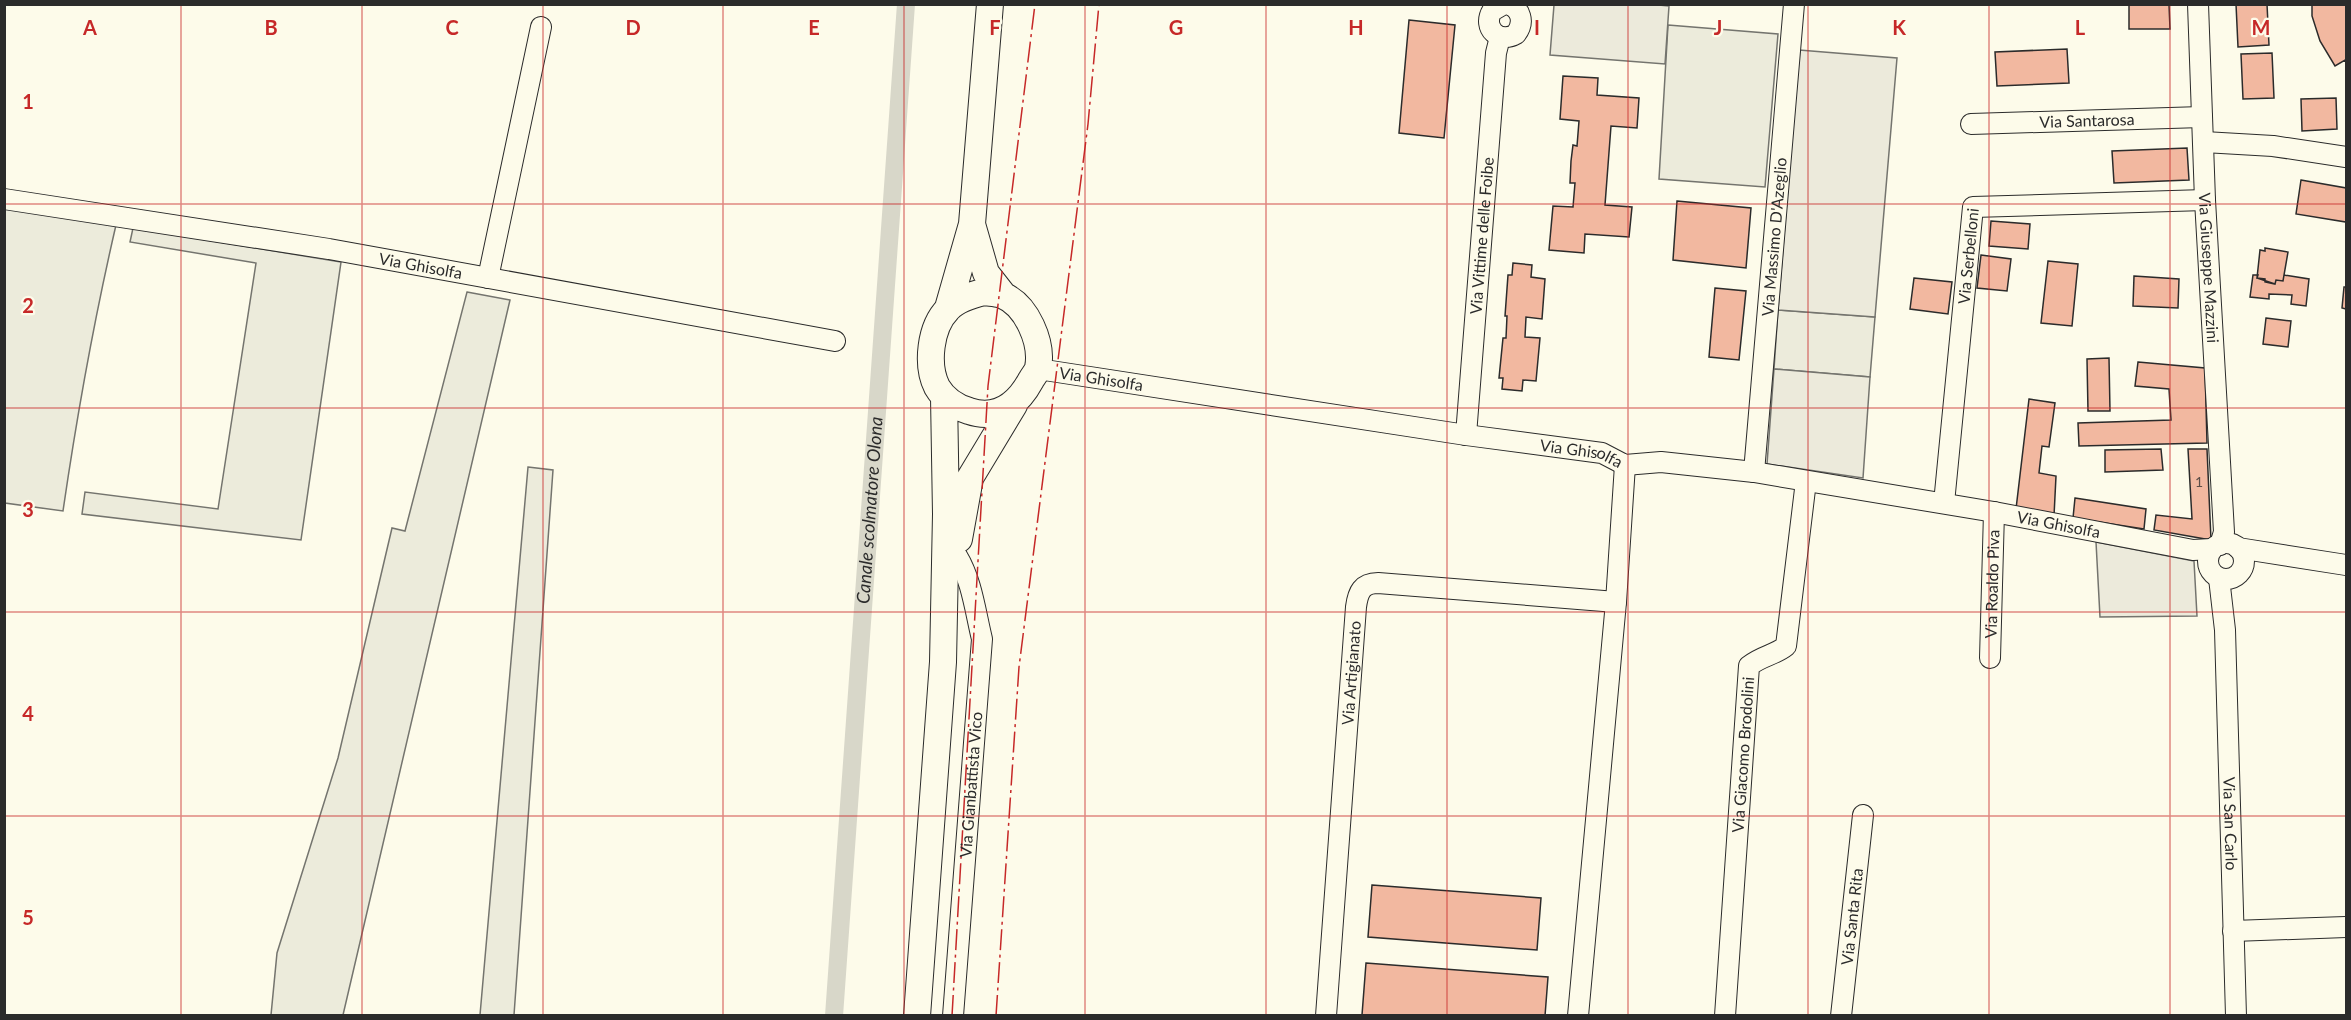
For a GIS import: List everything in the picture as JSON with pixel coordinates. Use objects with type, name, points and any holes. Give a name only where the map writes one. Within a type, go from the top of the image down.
[{"type":"main road","points":[[990,4],[972,224],[948,308],[934,333],[932,356],[936,384],[944,397],[959,408],[975,413],[991,413],[1014,405]]},
{"type":"main road","points":[[943,662],[970,478],[1038,369],[1037,337],[1026,315],[1004,296],[986,273],[972,224]]},
{"type":"main road","points":[[948,308],[965,297],[984,292],[1004,296]]},
{"type":"main road","points":[[917,1016],[943,662],[946,514],[944,397]]},
{"type":"street","name":"Via Vittime delle Foibe","points":[[1466,435],[1496,53],[1500,37],[1491,31],[1488,20],[1492,10],[1506,4]]},
{"type":"street","name":"Via Massimo D'Azeglio","points":[[1754,472],[1794,4]]},
{"type":"street","name":"Via Giuseppe Mazzini","points":[[2198,4],[2205,200],[2223,551]]},
{"type":"street","points":[[488,278],[541,27]]},
{"type":"street","name":"Via Santarosa","points":[[1971,124],[2202,117]]},
{"type":"street","points":[[2204,142],[2273,146],[2346,157]]},
{"type":"street","name":"Via Ghisolfa","points":[[4,199],[329,249],[835,341]]},
{"type":"street","name":"Via Serbelloni","points":[[1944,503],[1973,207],[2205,200]]},
{"type":"street","name":"Via Ghisolfa","points":[[1038,369],[1466,435],[1602,453],[1625,465],[1661,462],[1754,472],[2223,551],[2269,554],[2346,565]]},
{"type":"street","points":[[1578,1016],[1616,602],[1625,465]]},
{"type":"street","name":"Via Giacomo Brodolini","points":[[1725,1016],[1749,666],[1760,657],[1777,653],[1786,646],[1806,481]]},
{"type":"street","name":"Via Roaldo Piva","points":[[1990,658],[1994,512]]},
{"type":"street","name":"Via San Carlo","points":[[2223,551],[2210,569],[2219,578],[2225,630]]},
{"type":"street","name":"Via San Carlo","points":[[2223,551],[2236,1016]]},
{"type":"street","name":"Via Gianbattista Vico","points":[[952,1016],[982,639],[969,584],[957,556]]},
{"type":"street","name":"Via Artigianato","points":[[1326,1016],[1358,595],[1369,583],[1378,583],[1616,602]]},
{"type":"street","name":"Via Santa Rita","points":[[1841,1016],[1863,815]]},
{"type":"street","points":[[2233,931],[2346,927]]},
{"type":"shaded area","points":[[1648,4],[1669,6],[1665,64],[1550,55],[1554,5]]},
{"type":"shaded area","points":[[1668,25],[1778,34],[1765,187],[1659,179]]},
{"type":"shaded area","points":[[1799,50],[1897,58],[1875,317],[1778,310]]},
{"type":"shaded area","points":[[5,207],[116,225],[86,368],[63,511],[5,503]]},
{"type":"shaded area","points":[[133,228],[341,262],[301,540],[82,514],[85,492],[218,509],[256,263],[130,242]]},
{"type":"shaded area","points":[[467,292],[510,300],[343,1015],[271,1015],[277,953],[338,758],[392,528],[405,531]]},
{"type":"shaded area","points":[[1778,310],[1875,317],[1870,377],[1774,369]]},
{"type":"shaded area","points":[[1774,369],[1870,377],[1863,478],[1767,464]]},
{"type":"shaded area","points":[[528,467],[553,470],[514,1015],[480,1015]]},
{"type":"shaded area","points":[[2096,542],[2194,561],[2197,616],[2100,617]]},
{"type":"building","points":[[2129,4],[2169,4],[2170,29],[2129,29]]},
{"type":"building","points":[[2236,4],[2267,4],[2269,45],[2238,47]]},
{"type":"building","points":[[2312,4],[2346,4],[2346,63],[2345,60],[2335,66],[2320,41],[2312,16]]},
{"type":"building","points":[[1409,20],[1455,25],[1444,138],[1399,133]]},
{"type":"building","points":[[2067,49],[2069,83],[1997,86],[1995,52]]},
{"type":"building","points":[[2272,53],[2274,98],[2243,99],[2241,54]]},
{"type":"building","points":[[1563,76],[1598,78],[1597,95],[1639,98],[1637,128],[1611,126],[1605,205],[1632,207],[1629,237],[1585,234],[1584,253],[1549,250],[1553,206],[1573,207],[1575,183],[1570,183],[1571,161],[1573,145],[1577,146],[1579,121],[1560,119]]},
{"type":"building","points":[[2336,98],[2337,129],[2302,131],[2301,99]]},
{"type":"building","points":[[2187,148],[2189,180],[2114,183],[2112,151]]},
{"type":"building","points":[[2301,180],[2346,188],[2346,222],[2296,214]]},
{"type":"building","points":[[1677,201],[1751,208],[1746,268],[1673,260]]},
{"type":"building","points":[[1991,221],[2030,224],[2028,249],[1989,246]]},
{"type":"building","points":[[2265,248],[2288,252],[2283,281],[2276,280],[2275,284],[2257,278],[2260,250],[2265,251]]},
{"type":"building","points":[[1981,255],[2011,259],[2007,291],[1977,288]]},
{"type":"building","points":[[2048,261],[2078,264],[2072,326],[2041,323]]},
{"type":"building","points":[[1513,263],[1532,265],[1531,277],[1545,279],[1542,319],[1526,317],[1525,337],[1540,338],[1536,381],[1523,380],[1522,391],[1502,389],[1503,378],[1499,378],[1503,338],[1506,338],[1508,275],[1512,275]]},
{"type":"building","points":[[2253,275],[2265,279],[2265,282],[2275,284],[2276,280],[2283,281],[2284,275],[2309,279],[2306,306],[2291,304],[2292,295],[2269,294],[2269,299],[2250,297]]},
{"type":"building","points":[[2134,276],[2179,279],[2178,308],[2133,306]]},
{"type":"building","points":[[1914,278],[1952,282],[1948,314],[1910,309]]},
{"type":"building","points":[[2344,287],[2346,287],[2346,309],[2342,308]]},
{"type":"building","points":[[1715,288],[1746,291],[1739,360],[1709,357]]},
{"type":"building","points":[[2266,318],[2291,321],[2288,347],[2263,344]]},
{"type":"building","points":[[2109,358],[2110,411],[2088,411],[2087,359]]},
{"type":"building","points":[[2138,362],[2205,368],[2207,443],[2079,446],[2078,423],[2171,420],[2169,389],[2135,386]]},
{"type":"building","points":[[2029,399],[2055,403],[2049,447],[2042,446],[2039,473],[2056,476],[2054,516],[2016,509]]},
{"type":"building","points":[[2161,449],[2163,470],[2105,472],[2105,450]]},
{"type":"building","points":[[2188,449],[2207,449],[2211,540],[2154,530],[2156,515],[2192,519]]},
{"type":"building","points":[[2075,498],[2146,509],[2144,529],[2073,518]]},
{"type":"building","points":[[1372,885],[1541,898],[1537,950],[1368,937]]},
{"type":"building","points":[[1366,963],[1548,977],[1545,1016],[1362,1015]]},
{"type":"waterway","name":"Canale scolmatore Olona","points":[[834,1016],[906,4]]},
{"type":"power","points":[[952,1016],[988,386],[1035,4]]},
{"type":"power","points":[[996,1016],[1019,667],[1088,124],[1099,4]]}]
